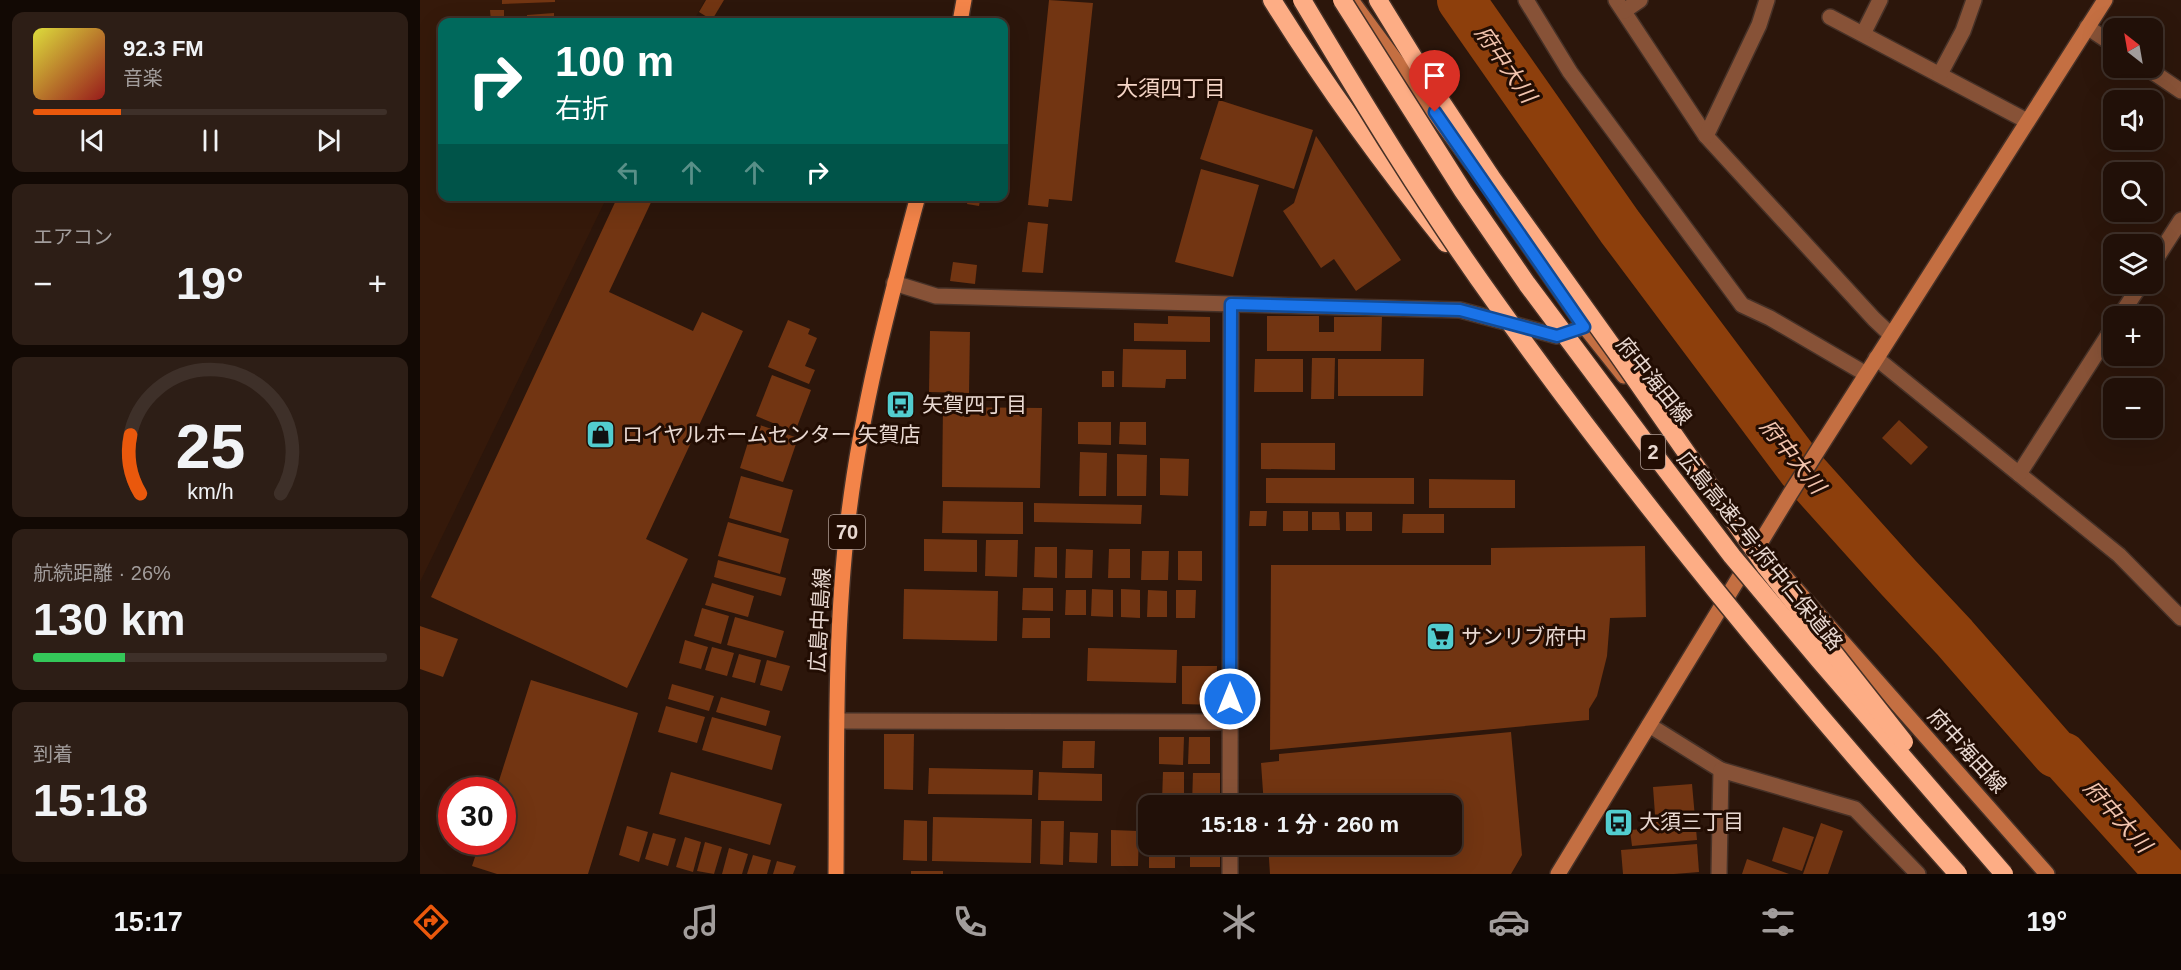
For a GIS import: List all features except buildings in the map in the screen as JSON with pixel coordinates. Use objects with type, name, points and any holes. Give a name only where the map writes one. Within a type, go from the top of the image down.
[{"type":"highway","points":[[1272,0],[1349,116],[1395,180],[1497,304]]},
{"type":"highway","name":"2","points":[[1302,0],[1376,123],[1497,304],[1618,468],[1706,579],[1878,785],[1958,874]]},
{"type":"highway","name":"広島高速2号;府中仁保道路","points":[[1342,0],[1463,191],[1520,275],[1641,436],[1732,556],[1904,761],[2004,874]]},
{"type":"highway","points":[[1378,0],[1491,177],[1766,567],[1846,671],[2013,874]]},
{"type":"main road","points":[[961,18],[964,0]]},
{"type":"main road","name":"府中海田線","points":[[1351,0],[1449,130],[1584,327],[1793,587],[2047,874]]},
{"type":"main road","points":[[1558,874],[1779,512],[2105,0]]},
{"type":"main road","name":"広島中島線","points":[[836,874],[840,600],[848,520],[867,401],[894,283],[917,201]]},
{"type":"street","points":[[1526,0],[1570,72],[1742,304],[1866,374]]},
{"type":"street","points":[[1640,0],[1620,6],[1706,136],[1891,335]]},
{"type":"street","points":[[1706,136],[1759,25],[1767,0]]},
{"type":"street","points":[[1863,34],[1880,0]]},
{"type":"street","points":[[1940,74],[1963,31],[1974,0]]},
{"type":"street","points":[[1830,16],[2027,121]]},
{"type":"street","points":[[2087,27],[2103,38]]},
{"type":"street","points":[[2162,78],[2181,91]]},
{"type":"street","points":[[2163,248],[2181,220]]},
{"type":"street","points":[[894,283],[936,296],[1460,310],[1557,336],[1584,327]]},
{"type":"street","points":[[1230,795],[1231,304]]},
{"type":"street","points":[[2019,474],[2103,343]]},
{"type":"street","points":[[1876,358],[2120,555],[2181,618]]},
{"type":"street","points":[[837,721],[1230,723]]},
{"type":"street","points":[[1649,725],[1721,770],[1855,808],[1918,874]]},
{"type":"street","points":[[1719,874],[1721,770]]},
{"type":"street","points":[[1230,855],[1230,874]]},
{"type":"shaded area","points":[[420,0],[705,0],[695,18],[438,18],[438,201],[605,201],[420,582]]},
{"type":"waterway","name":"府中大川","points":[[1461,0],[1620,227],[1802,470],[1954,637],[2056,754],[2063,756],[2170,874]]},
{"type":"place","name":"矢賀四丁目","points":[[901,405]]},
{"type":"place","name":"ロイヤルホームセンター 矢賀店","points":[[601,435]]},
{"type":"place","name":"サンリブ府中","points":[[1440,637]]},
{"type":"place","name":"大須三丁目","points":[[1618,822]]},
{"type":"district","name":"大須四丁目","points":[[1171,88]]},
{"type":"route","points":[[1230,699],[1231,304],[1460,310],[1557,336],[1584,327],[1435,112]]}]
